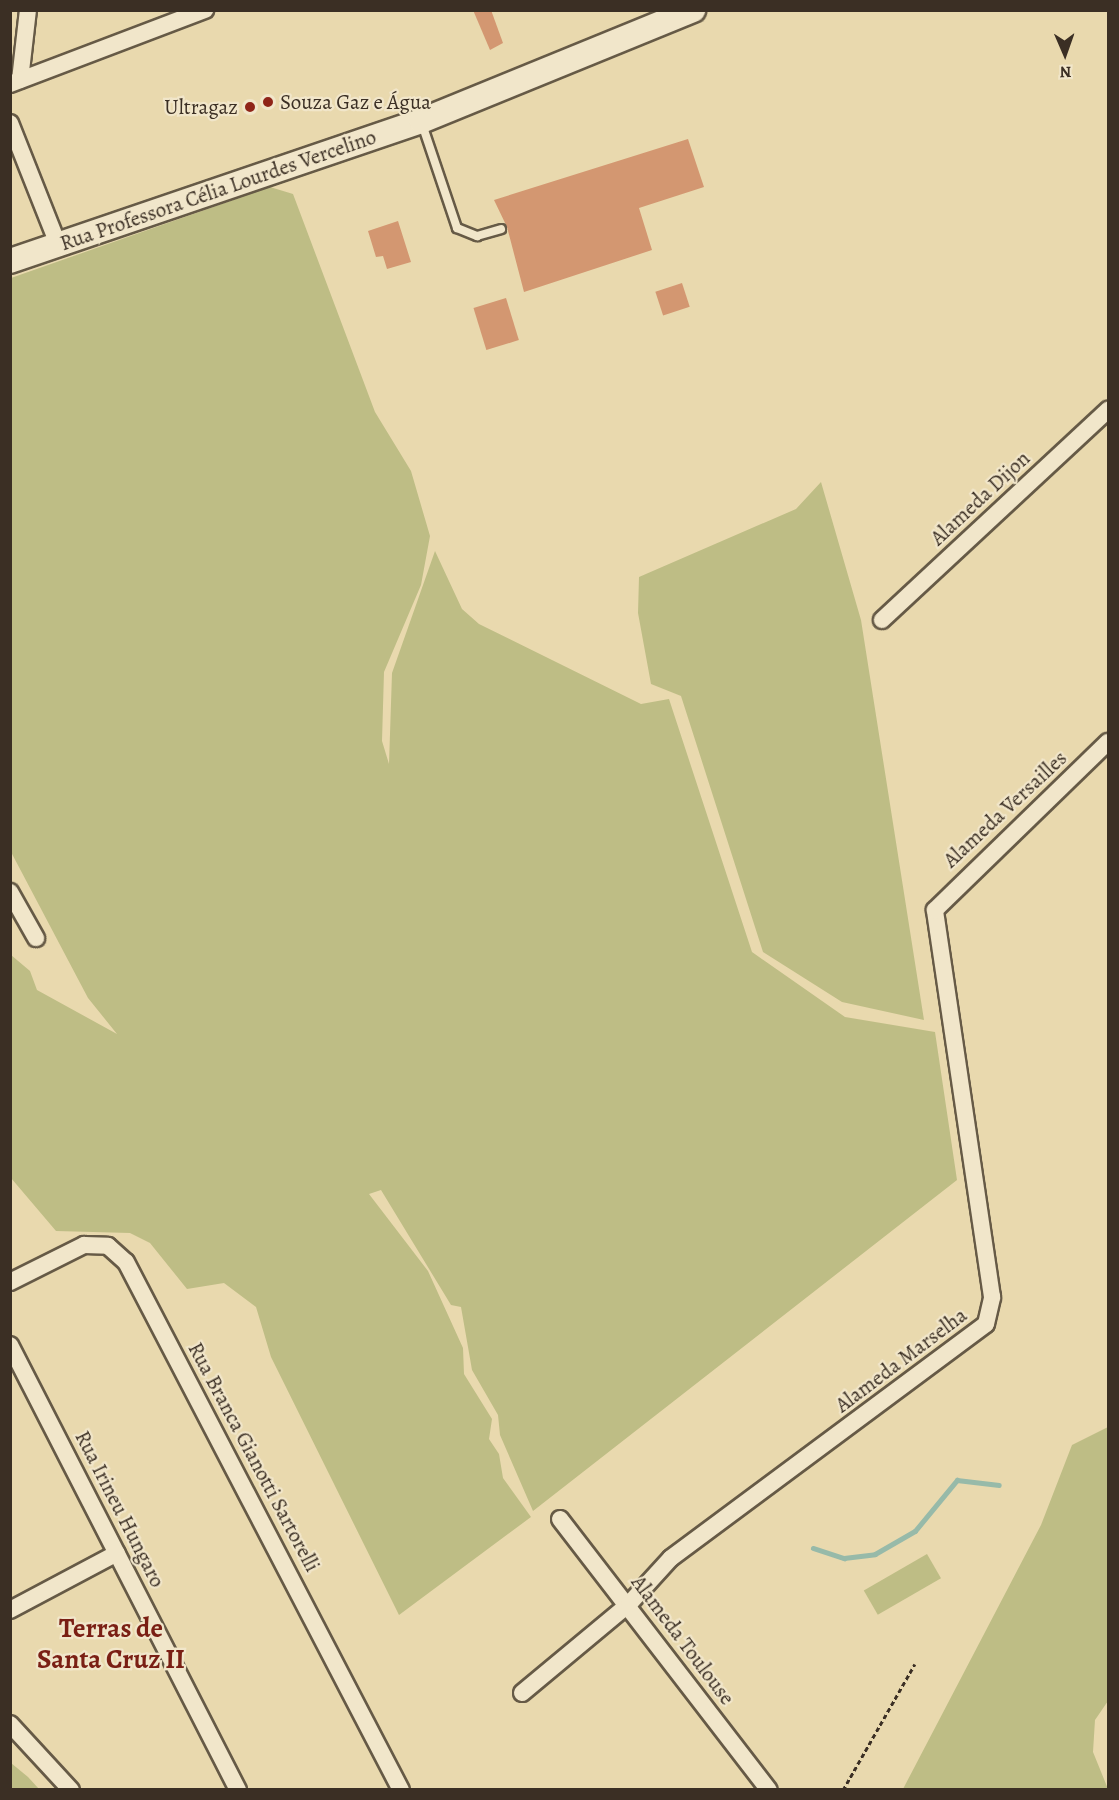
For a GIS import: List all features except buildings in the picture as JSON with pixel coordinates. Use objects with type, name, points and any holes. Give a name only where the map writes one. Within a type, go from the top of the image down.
[{"type":"main road","name":"Rua Professora Célia Lourdes Vercelino","points":[[10,261],[421,121],[680,13]]},
{"type":"street","points":[[15,82],[28,10]]},
{"type":"street","points":[[15,82],[172,18],[205,10]]},
{"type":"street","points":[[10,123],[58,244]]},
{"type":"street","name":"Alameda Dijon","points":[[882,620],[1108,410]]},
{"type":"street","name":"Alameda Versailles","points":[[935,910],[1108,742]]},
{"type":"street","points":[[10,892],[36,938]]},
{"type":"street","name":"Alameda Marselha","points":[[522,1693],[629,1604],[671,1558],[989,1320],[992,1297],[935,910]]},
{"type":"street","name":"Rua Branca Gianotti Sartorelli","points":[[10,1282],[84,1245],[108,1246],[126,1262],[402,1790]]},
{"type":"street","name":"Rua Irineu Hungaro","points":[[10,1345],[238,1790]]},
{"type":"street","name":"Alameda Toulouse","points":[[560,1519],[629,1604],[770,1790]]},
{"type":"street","points":[[10,1610],[117,1553]]},
{"type":"street","points":[[10,1724],[71,1790]]},
{"type":"lane","points":[[421,121],[457,228],[477,236],[501,229]]},
{"type":"path","points":[[843,1790],[915,1664]]},
{"type":"shaded area","points":[[270,187],[293,194],[375,412],[411,471],[430,536],[421,585],[384,672],[382,741],[389,764],[392,673],[435,551],[462,609],[479,624],[641,704],[669,699],[752,952],[845,1017],[935,1032],[957,1180],[533,1511],[500,1435],[498,1415],[472,1370],[461,1307],[451,1305],[381,1190],[369,1194],[428,1271],[463,1348],[464,1374],[492,1419],[489,1439],[499,1454],[503,1478],[531,1517],[399,1615],[271,1357],[256,1307],[224,1283],[187,1289],[150,1243],[130,1233],[56,1231],[11,1178],[11,955],[30,971],[37,990],[117,1034],[88,998],[11,852],[11,278]]},
{"type":"shaded area","points":[[821,482],[861,620],[924,1020],[842,1002],[763,952],[681,696],[651,684],[638,613],[639,577],[796,509]]},
{"type":"shaded area","points":[[1108,1427],[1108,1701],[1095,1720],[1093,1752],[1108,1789],[903,1789],[1041,1525],[1072,1445]]},
{"type":"shaded area","points":[[927,1554],[941,1578],[878,1615],[864,1590]]},
{"type":"shaded area","points":[[11,1763],[28,1777],[39,1789],[11,1789]]},
{"type":"waterway","points":[[813,1548],[844,1558],[875,1554],[915,1531],[957,1480],[999,1485]]},
{"type":"place","name":"Souza Gaz e Água","points":[[268,102]]},
{"type":"place","name":"Ultragaz","points":[[250,107]]},
{"type":"district","name":"Terras de Santa Cruz II","points":[[111,1644]]}]
